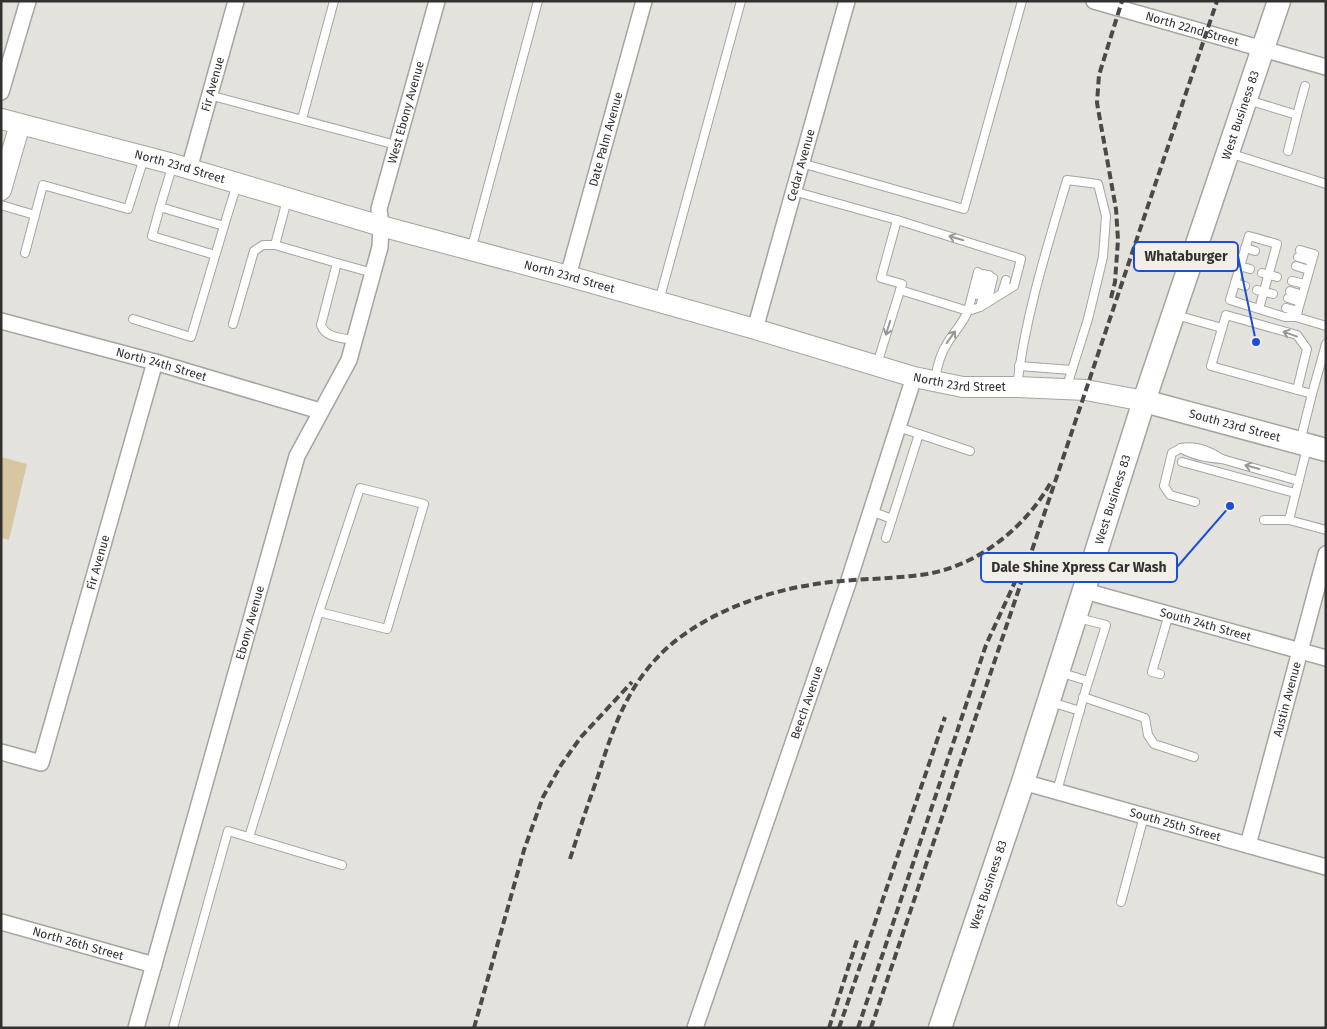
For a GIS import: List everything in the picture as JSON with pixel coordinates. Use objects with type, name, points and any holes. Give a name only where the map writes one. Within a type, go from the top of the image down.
[{"type":"main road","name":"West Business 83","points":[[940,1028],[1059,672],[1144,401],[1279,1]]},
{"type":"main road","name":"North 23rd Street","points":[[11,122],[181,166],[381,226],[659,301],[934,382],[963,387],[1017,387],[1069,379],[1086,390],[1144,401]]},
{"type":"main road","points":[[3,177],[11,122]]},
{"type":"main road","name":"South 23rd Street","points":[[1144,401],[1317,448]]},
{"type":"street","points":[[1,92],[28,1]]},
{"type":"street","name":"Fir Avenue","points":[[181,166],[209,95],[236,1]]},
{"type":"street","name":"West Ebony Avenue","points":[[381,226],[379,209],[437,1]]},
{"type":"street","name":"Date Palm Avenue","points":[[568,276],[644,1]]},
{"type":"street","name":"Cedar Avenue","points":[[755,329],[846,1]]},
{"type":"street","name":"North 22nd Street","points":[[1094,1],[1326,66]]},
{"type":"street","name":"Ebony Avenue","points":[[136,1028],[298,456],[320,411],[349,360],[380,247],[381,226]]},
{"type":"street","name":"North 24th Street","points":[[1,321],[156,362],[320,411]]},
{"type":"street","name":"Fir Avenue","points":[[1,752],[41,763],[156,362]]},
{"type":"street","name":"Beech Avenue","points":[[695,1028],[871,511],[914,377]]},
{"type":"street","name":"Austin Avenue","points":[[1248,845],[1326,555]]},
{"type":"street","name":"South 24th Street","points":[[1085,591],[1326,658]]},
{"type":"street","name":"South 25th Street","points":[[1023,782],[1326,867]]},
{"type":"street","name":"North 26th Street","points":[[1,922],[154,965]]},
{"type":"lane","points":[[302,119],[334,1]]},
{"type":"lane","points":[[471,250],[538,1]]},
{"type":"lane","points":[[659,301],[741,1]]},
{"type":"lane","points":[[801,163],[964,209],[1022,1]]},
{"type":"lane","points":[[1288,151],[1305,86]]},
{"type":"lane","points":[[209,95],[396,145]]},
{"type":"lane","points":[[1246,99],[1297,115]]},
{"type":"lane","points":[[1228,153],[1326,184]]},
{"type":"lane","points":[[25,253],[43,185],[128,209],[144,157]]},
{"type":"lane","points":[[181,166],[160,207],[152,236],[216,254]]},
{"type":"lane","points":[[1017,387],[1019,366],[1025,330],[1068,180],[1098,184],[1106,216],[1103,258],[1088,319],[1069,379],[1019,366]]},
{"type":"lane","points":[[133,319],[191,337],[237,183]]},
{"type":"lane","points":[[793,191],[898,220],[997,255],[1021,258],[1014,286],[980,306],[964,320],[947,342],[938,359],[934,382]]},
{"type":"lane","points":[[275,245],[288,198]]},
{"type":"lane","points":[[1,205],[35,214]]},
{"type":"lane","points":[[160,207],[224,226]]},
{"type":"lane","points":[[877,366],[902,284],[881,278],[898,220]]},
{"type":"lane","points":[[1260,305],[1265,274],[1277,253],[1249,236],[1230,300],[1260,305],[1271,304]]},
{"type":"lane","points":[[234,324],[254,251],[263,245],[275,245],[373,272]]},
{"type":"lane","points":[[1245,248],[1255,251]]},
{"type":"lane","points":[[1194,252],[1250,269]]},
{"type":"lane","points":[[1297,314],[1314,254],[1298,258],[1309,270]]},
{"type":"lane","points":[[337,263],[322,325],[323,331],[354,340]]},
{"type":"lane","points":[[1265,274],[1277,277]]},
{"type":"lane","points":[[992,276],[1002,293]]},
{"type":"lane","points":[[980,306],[992,276]]},
{"type":"lane","points":[[980,306],[992,276]]},
{"type":"lane","points":[[980,306],[992,276]]},
{"type":"lane","points":[[1292,281],[1305,284]]},
{"type":"lane","points":[[1235,283],[1245,286]]},
{"type":"lane","points":[[1262,288],[1274,290]]},
{"type":"lane","points":[[900,290],[980,306]]},
{"type":"lane","points":[[1289,295],[1301,298]]},
{"type":"lane","points":[[1260,305],[1285,317],[1297,314]]},
{"type":"lane","points":[[1286,308],[1326,326]]},
{"type":"lane","points":[[1173,314],[1222,328]]},
{"type":"lane","points":[[1297,390],[1307,349],[1297,335],[1226,315],[1211,366],[1297,390],[1312,394]]},
{"type":"lane","points":[[1289,520],[1298,481],[1317,448],[1312,394],[1326,344]]},
{"type":"lane","points":[[898,428],[970,451]]},
{"type":"lane","points":[[886,538],[919,434]]},
{"type":"lane","points":[[1195,502],[1170,495],[1164,486],[1172,453],[1180,448],[1188,453],[1222,459],[1298,481]]},
{"type":"lane","points":[[1182,462],[1295,493]]},
{"type":"lane","points":[[249,837],[319,612],[360,488],[424,504],[387,629],[319,612]]},
{"type":"lane","points":[[871,511],[892,519]]},
{"type":"lane","points":[[1264,520],[1289,520],[1326,530]]},
{"type":"lane","points":[[1160,674],[1152,672],[1170,614]]},
{"type":"lane","points":[[1057,792],[1088,681],[1106,625],[1076,618]]},
{"type":"lane","points":[[1059,672],[1088,681]]},
{"type":"lane","points":[[1084,697],[1145,718],[1148,735],[1154,744],[1194,757]]},
{"type":"lane","points":[[1049,701],[1080,711]]},
{"type":"lane","points":[[1121,902],[1144,816]]},
{"type":"lane","points":[[173,1028],[228,831],[342,864]]},
{"type":"shaded area","points":[[1,457],[27,464],[9,540],[1,538]]},
{"type":"railway","points":[[1111,298],[1115,282],[1118,240],[1116,209],[1097,103],[1099,75],[1122,1]]},
{"type":"railway","points":[[871,1028],[1217,1]]},
{"type":"railway","points":[[570,859],[608,745],[627,699],[645,672],[671,645],[707,620],[748,601],[769,594],[825,583],[927,574],[965,562],[999,542],[1014,529],[1041,499],[1051,482]]},
{"type":"railway","points":[[858,1028],[986,645],[1020,571]]},
{"type":"railway","points":[[474,1028],[524,850],[543,797],[561,765],[581,737],[632,682]]},
{"type":"railway","points":[[839,1028],[945,717]]},
{"type":"railway","points":[[829,1028],[858,937]]},
{"type":"place","name":"Whataburger","points":[[1256,342]]},
{"type":"place","name":"Dale Shine Xpress Car Wash","points":[[1230,506]]}]
